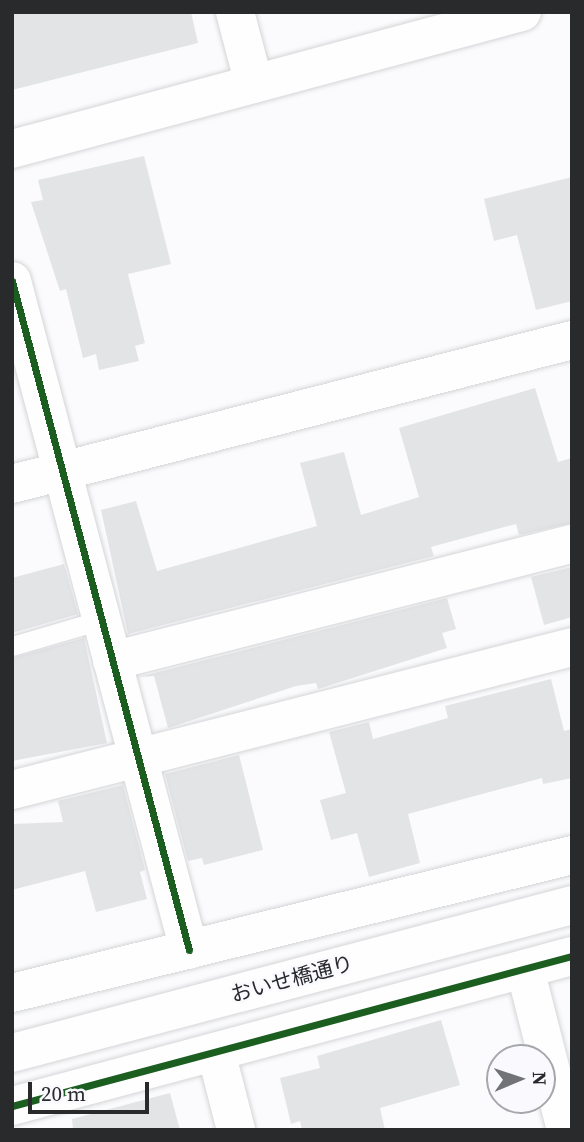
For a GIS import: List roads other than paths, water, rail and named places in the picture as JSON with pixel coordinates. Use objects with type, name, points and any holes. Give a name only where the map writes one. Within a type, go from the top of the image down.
[{"type":"street","points":[[235,12],[254,85]]},
{"type":"street","points":[[12,149],[522,12]]},
{"type":"street","points":[[12,281],[189,950]]},
{"type":"street","points":[[12,484],[572,340]]},
{"type":"street","points":[[112,661],[572,544]]},
{"type":"street","points":[[12,790],[572,647]]},
{"type":"street","points":[[12,993],[572,855]]},
{"type":"street","name":"おいせ橋通り","points":[[12,1053],[572,905]]},
{"type":"street","points":[[12,1106],[572,956]]},
{"type":"street","points":[[525,969],[566,1130]]},
{"type":"street","points":[[216,1052],[236,1130]]},
{"type":"lane","points":[[12,646],[102,620]]}]
